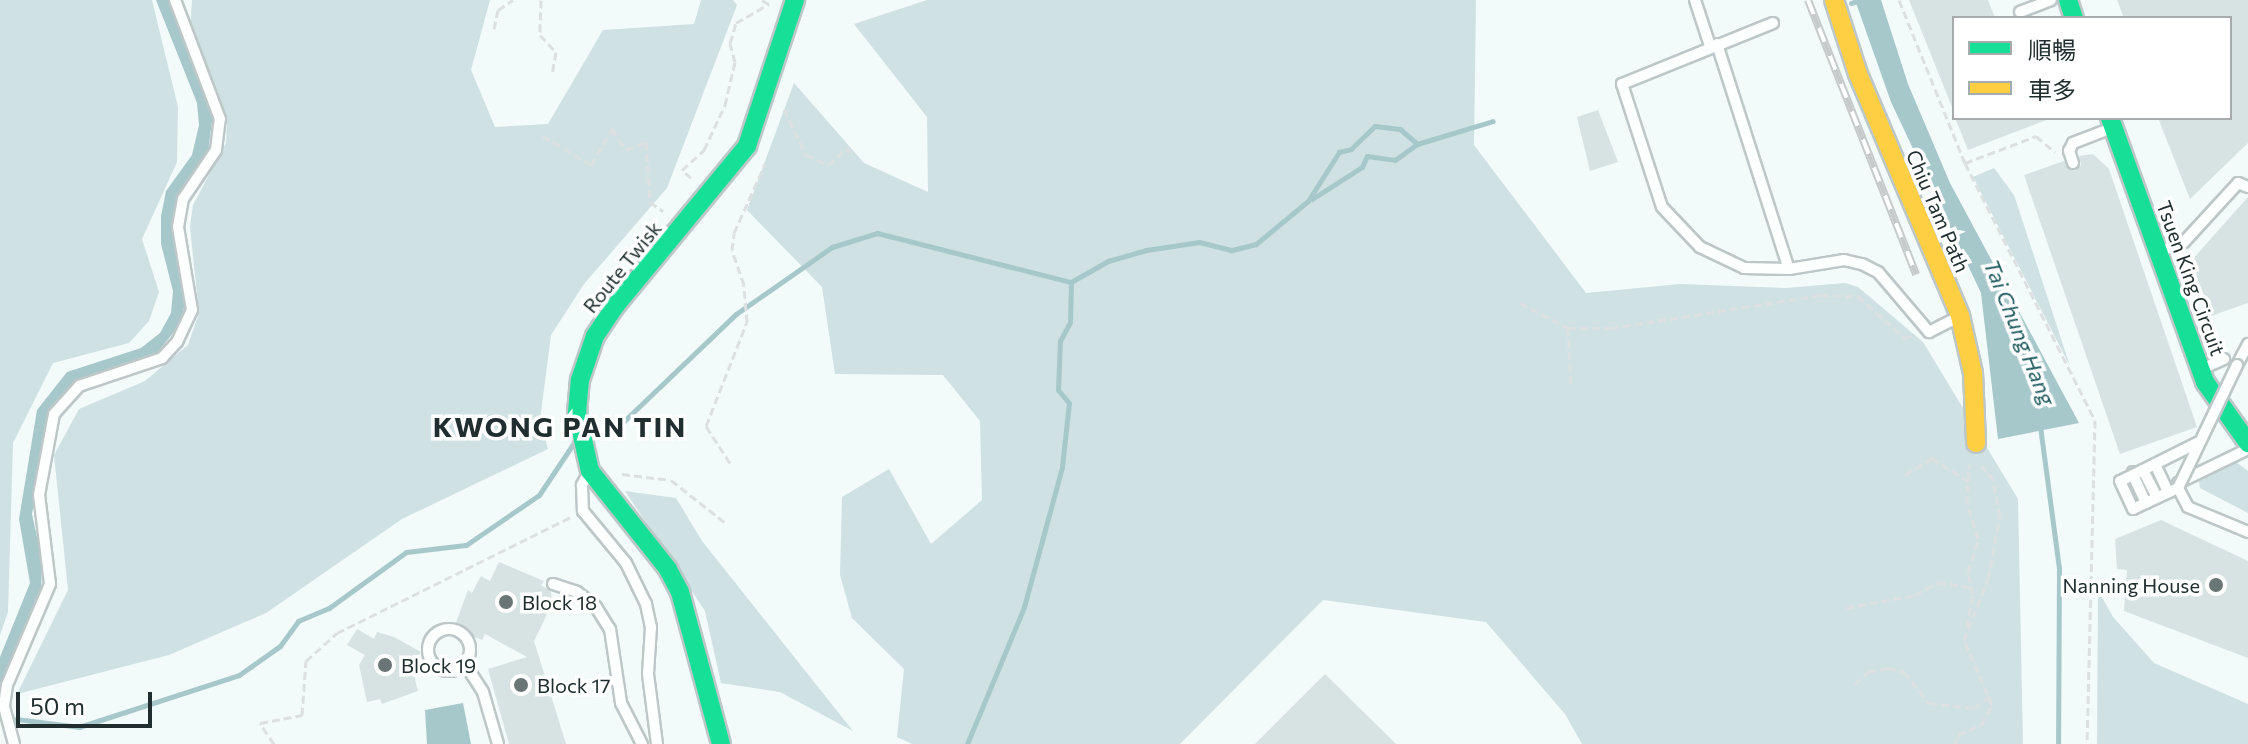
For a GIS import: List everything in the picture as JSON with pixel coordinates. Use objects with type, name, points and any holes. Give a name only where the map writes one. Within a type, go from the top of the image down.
[{"type":"main road","name":"Route Twisk","points":[[721,744],[680,592],[668,569],[636,534],[590,471],[582,444],[580,380],[595,336],[616,305],[693,216],[747,146],[795,0]]},
{"type":"main road","name":"Chiu Tam Path","points":[[1834,0],[1858,74],[1960,316],[1973,373],[1976,444]]},
{"type":"main road","name":"Tsuen King Circuit","points":[[2112,123],[2201,370],[2224,415],[2248,446]]},
{"type":"lane","points":[[14,744],[4,706],[7,685],[50,584],[39,495],[54,414],[79,386],[162,358],[177,342],[192,310],[178,227],[183,199],[216,150],[220,119],[175,0]]},
{"type":"lane","points":[[1695,0],[1714,45],[1789,269]]},
{"type":"lane","points":[[2020,12],[2051,0]]},
{"type":"lane","points":[[1773,23],[1622,84],[1646,166],[1662,207],[1700,247],[1744,268],[1789,269],[1844,260],[1878,272],[1929,332],[1960,316]]},
{"type":"lane","points":[[2071,158],[2073,143],[2112,123]]},
{"type":"lane","points":[[2157,253],[2184,242],[2238,183],[2248,187]]},
{"type":"lane","points":[[2197,443],[2120,481],[2133,509],[2173,490],[2248,344]]},
{"type":"lane","points":[[2201,370],[2224,359]]},
{"type":"lane","points":[[2224,415],[2205,436],[2133,472],[2130,481],[2138,497],[2146,499],[2248,446]]},
{"type":"lane","points":[[2155,464],[2188,507],[2248,532]]},
{"type":"lane","points":[[590,471],[582,485],[583,511],[626,563],[646,604],[651,627],[649,690],[657,744]]},
{"type":"lane","points":[[2138,472],[2157,498]]},
{"type":"lane","points":[[553,584],[587,600],[610,629],[621,703],[642,744]]},
{"type":"lane","points":[[446,629],[460,632],[470,650],[465,664],[453,671],[433,663],[428,649],[433,636],[446,629]]},
{"type":"lane","points":[[465,664],[483,692],[498,744]]},
{"type":"path","points":[[494,29],[498,10],[513,0]]},
{"type":"path","points":[[541,0],[540,35],[556,52],[552,75]]},
{"type":"path","points":[[1899,0],[1965,163],[2095,420],[2087,744]]},
{"type":"path","points":[[709,194],[682,170],[716,131],[735,62],[730,43],[736,23],[769,4]]},
{"type":"path","points":[[783,107],[806,155],[828,165],[846,149],[850,152]]},
{"type":"path","points":[[543,136],[591,165],[612,129],[626,150],[646,142],[650,202],[667,212],[679,202],[693,216]]},
{"type":"path","points":[[1965,163],[2036,136],[2060,157],[2071,158]]},
{"type":"path","points":[[730,463],[706,426],[747,322],[744,285],[732,250],[734,233],[766,161],[747,146]]},
{"type":"path","points":[[1520,303],[1568,328],[1611,328],[1821,295],[1858,296],[1904,338],[1929,332]]},
{"type":"path","points":[[1568,328],[1571,387]]},
{"type":"path","points":[[1955,744],[1958,735],[1987,720],[1991,695],[1967,653],[1973,588],[1968,572],[1978,539],[1967,504],[1968,481],[1976,444]]},
{"type":"path","points":[[1967,630],[1988,579],[2000,516],[1993,480],[1983,469],[1976,444]]},
{"type":"path","points":[[1905,475],[1932,458],[1968,481]]},
{"type":"path","points":[[590,471],[671,480],[727,524]]},
{"type":"path","points":[[274,744],[260,723],[302,715],[306,661],[337,633],[583,511]]},
{"type":"path","points":[[1846,608],[1915,595],[1938,582],[1973,588]]},
{"type":"path","points":[[1855,684],[1868,672],[1888,668],[1904,672],[1929,703],[1974,708],[1991,695]]},
{"type":"shaded area","points":[[0,0],[152,0],[178,107],[177,162],[142,239],[159,292],[149,321],[129,343],[53,363],[13,443],[8,612],[0,635]]},
{"type":"shaded area","points":[[192,0],[490,0],[471,70],[495,127],[548,124],[603,30],[694,24],[701,0],[733,0],[737,5],[667,188],[584,284],[551,335],[540,420],[548,449],[402,519],[266,613],[169,655],[17,694],[68,590],[54,455],[79,409],[145,381],[188,345],[199,313],[190,227],[193,205],[226,143],[227,118],[190,31]]},
{"type":"shaded area","points":[[927,0],[1476,0],[1474,145],[1586,293],[1680,284],[1786,288],[1845,283],[1858,287],[1923,342],[2018,499],[2023,744],[1582,744],[1565,714],[1486,622],[1323,600],[1180,744],[912,744],[897,737],[904,669],[852,618],[840,575],[842,497],[889,469],[931,544],[982,500],[980,421],[943,375],[835,374],[822,287],[747,210],[794,83],[864,163],[928,192],[927,117],[854,24]]},
{"type":"shaded area","points":[[1994,168],[2014,195],[2070,366],[1973,177]]},
{"type":"shaded area","points":[[2236,462],[2248,471],[2248,513],[2200,488],[2199,481]]},
{"type":"shaded area","points":[[625,491],[676,498],[702,541],[853,731],[780,692],[721,683],[705,611]]},
{"type":"shaded area","points":[[2098,590],[2113,617],[2154,663],[2248,704],[2248,744],[2097,744]]},
{"type":"water","points":[[156,0],[170,0],[213,114],[208,152],[183,189],[174,217],[175,245],[186,278],[183,320],[155,356],[81,379],[52,408],[32,514],[42,560],[41,597],[0,701],[0,657],[30,583],[19,519],[37,410],[67,372],[141,348],[160,333],[171,313],[173,291],[161,244],[161,216],[166,191],[192,155],[199,125],[197,103]]},
{"type":"water","points":[[1855,0],[1881,0],[1908,84],[1950,183],[2079,423],[1998,439],[1981,293],[1891,102]]},
{"type":"water","points":[[463,703],[471,744],[427,744],[425,710]]},
{"type":"building","points":[[1909,0],[1988,0],[1994,16],[1952,16],[1952,107]]},
{"type":"building","points":[[2117,0],[2248,0],[2248,143],[2190,199],[2159,120],[2232,120],[2232,16],[2123,16]]},
{"type":"building","points":[[1598,110],[1618,162],[1590,171],[1577,117]]},
{"type":"building","points":[[1956,120],[2046,120],[1968,150]]},
{"type":"building","points":[[2093,154],[2109,169],[2197,427],[2120,454],[2024,175],[2064,161],[2075,171],[2081,165],[2079,156]]},
{"type":"building","points":[[2248,197],[2248,303],[2211,316],[2191,261]]},
{"type":"building","points":[[2161,520],[2248,561],[2248,658],[2124,611],[2127,570],[2117,569],[2115,539]]},
{"type":"building","points":[[499,562],[544,581],[541,585],[551,592],[552,604],[534,641],[566,744],[509,744],[488,669],[527,657],[485,634],[482,640],[454,628],[468,590],[472,593],[481,576],[490,581]]},
{"type":"building","name":"Block 19","points":[[357,629],[374,639],[377,632],[394,637],[421,652],[412,668],[418,691],[382,704],[380,699],[367,702],[359,665],[365,655],[347,645]]},
{"type":"building","points":[[1325,674],[1396,744],[1255,744]]},
{"type":"waterway","points":[[1851,3],[1860,0]]},
{"type":"waterway","points":[[593,435],[624,421],[736,314],[832,247],[877,233],[1071,282],[1108,261],[1146,250],[1199,242],[1232,250],[1256,244],[1308,201],[1339,152],[1351,149],[1375,126],[1400,129],[1417,144],[1493,121]]},
{"type":"waterway","points":[[1312,199],[1362,167],[1367,156],[1395,160],[1417,144]]},
{"type":"waterway","points":[[967,744],[1024,607],[1062,467],[1069,403],[1058,390],[1060,341],[1070,322],[1071,282]]},
{"type":"waterway","name":"Tai Chung Hang","points":[[2040,426],[2059,569],[2058,744]]},
{"type":"waterway","points":[[16,719],[79,727],[239,675],[280,646],[298,621],[329,608],[406,552],[466,545],[539,495],[573,444]]},
{"type":"railway","points":[[1808,0],[1916,274]]},
{"type":"traffic: fast","points":[[721,744],[680,592],[668,569],[590,471],[577,413],[580,380],[595,336],[616,305],[747,146],[795,0]]},
{"type":"traffic: fast","points":[[2068,0],[2073,16]]},
{"type":"traffic: fast","points":[[2111,120],[2205,382],[2248,443]]},
{"type":"traffic: slow","points":[[1834,0],[1858,74],[1960,316],[1973,373],[1976,443]]},
{"type":"place","name":"Nanning House","points":[[2216,585]]},
{"type":"place","name":"Block 18","points":[[506,602]]},
{"type":"place","name":"Block 19","points":[[385,665]]},
{"type":"place","name":"Block 17","points":[[521,685]]},
{"type":"district","name":"KWONG PAN TIN","points":[[560,426]]}]
